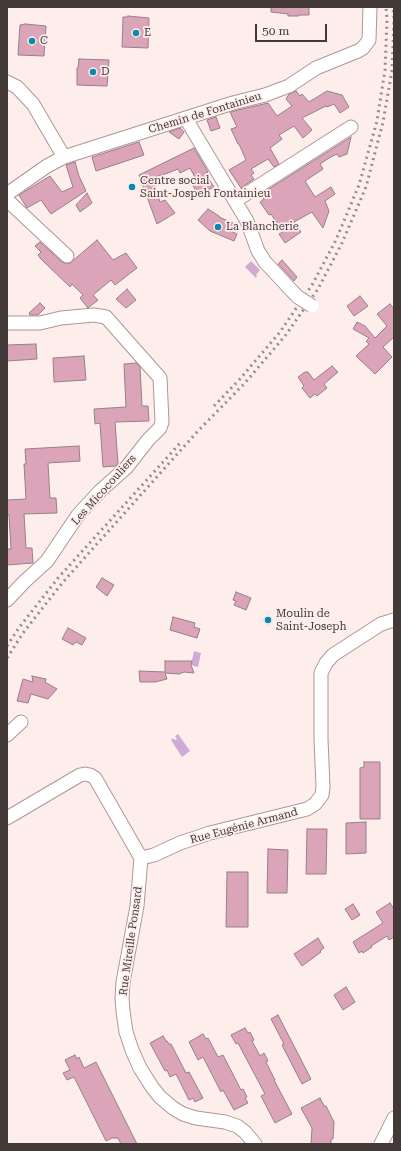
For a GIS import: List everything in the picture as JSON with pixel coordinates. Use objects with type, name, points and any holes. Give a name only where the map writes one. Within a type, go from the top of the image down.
[{"type":"street","name":"Chemin de Fontainieu","points":[[7,194],[47,166],[64,157],[161,125],[265,95],[289,86],[316,68],[363,48],[370,34],[370,7]]},
{"type":"street","points":[[7,82],[17,87],[33,104],[64,157]]},
{"type":"street","points":[[186,118],[248,221],[258,251],[264,262],[292,292],[312,306]]},
{"type":"street","points":[[235,201],[350,127]]},
{"type":"street","points":[[7,200],[67,256]]},
{"type":"street","name":"Les Micocouliers","points":[[7,323],[40,323],[61,318],[94,315],[106,318],[160,378],[162,422],[160,428],[148,440],[126,468],[100,491],[78,515],[46,562],[7,600]]},
{"type":"street","name":"Rue Eugénie Armand","points":[[141,858],[210,833],[286,815],[307,809],[315,804],[322,795],[323,787],[321,673],[326,663],[333,655],[381,624],[394,620]]},
{"type":"street","points":[[7,735],[21,722]]},
{"type":"street","points":[[7,818],[80,775],[90,775],[95,778],[141,858]]},
{"type":"street","name":"Rue Mireille Ponsard","points":[[141,858],[137,906],[123,982],[122,998],[122,1011],[126,1032],[132,1050],[140,1068],[152,1087],[160,1097],[173,1108],[183,1114],[196,1118],[225,1122],[237,1126],[246,1132],[254,1144]]},
{"type":"street","points":[[381,1144],[394,1118]]},
{"type":"shaded area","points":[[251,261],[260,270],[256,275],[256,278],[245,267]]},
{"type":"shaded area","points":[[194,651],[201,653],[198,667],[191,665]]},
{"type":"shaded area","points":[[178,734],[190,751],[182,757],[171,740],[173,738],[175,740],[177,739],[175,736]]},
{"type":"building","points":[[271,7],[309,7],[309,15],[288,16],[288,14],[271,12]]},
{"type":"building","name":"E","points":[[123,17],[149,18],[148,48],[122,47]]},
{"type":"building","name":"C","points":[[20,25],[46,26],[44,56],[18,55]]},
{"type":"building","name":"D","points":[[79,59],[109,60],[107,86],[77,85],[77,68]]},
{"type":"building","points":[[296,91],[300,96],[302,94],[309,102],[327,91],[342,95],[349,107],[340,113],[334,104],[327,107],[326,106],[302,118],[312,130],[303,138],[294,126],[279,135],[282,139],[270,148],[279,164],[274,167],[268,159],[251,169],[254,173],[251,175],[254,179],[241,188],[229,170],[246,160],[231,129],[237,127],[230,112],[268,103],[277,116],[292,106],[286,99],[289,94]]},
{"type":"building","points":[[216,117],[220,128],[211,131],[207,120]]},
{"type":"building","points":[[180,128],[184,132],[179,139],[169,132]]},
{"type":"building","points":[[351,137],[347,154],[339,157],[337,154],[329,158],[320,164],[323,169],[305,181],[315,197],[331,187],[335,194],[325,201],[329,211],[323,228],[312,212],[294,222],[301,232],[285,243],[279,234],[283,232],[271,214],[269,215],[260,202],[264,199],[261,194]]},
{"type":"building","points":[[139,142],[144,155],[96,171],[92,157]]},
{"type":"building","points":[[194,148],[208,172],[205,173],[214,187],[198,195],[192,184],[197,181],[190,168],[180,173],[178,169],[155,177],[155,180],[153,181],[160,202],[165,200],[175,213],[157,224],[139,175]]},
{"type":"building","points":[[75,162],[79,176],[86,191],[51,214],[41,200],[27,208],[19,195],[50,176],[62,192],[73,187],[66,165]]},
{"type":"building","points":[[87,193],[92,203],[80,212],[76,205]]},
{"type":"building","name":"La Blancherie","points":[[208,209],[219,217],[233,223],[231,231],[237,234],[234,241],[210,231],[198,220]]},
{"type":"building","points":[[97,240],[113,260],[126,253],[137,268],[115,285],[111,280],[93,295],[98,300],[88,308],[80,298],[83,295],[72,284],[70,287],[41,259],[38,255],[41,252],[35,246],[40,242],[62,262],[69,264]]},
{"type":"building","points":[[282,260],[297,277],[294,281],[278,264]]},
{"type":"building","points":[[127,289],[136,300],[126,308],[116,299]]},
{"type":"building","points":[[360,296],[368,306],[354,316],[347,306]]},
{"type":"building","points":[[40,303],[45,308],[38,315],[30,315],[29,313]]},
{"type":"building","points":[[390,304],[394,309],[394,337],[383,347],[392,357],[375,374],[356,356],[369,344],[366,341],[369,338],[353,329],[357,322],[365,326],[375,338],[387,326],[377,314]]},
{"type":"building","points":[[36,344],[37,359],[7,361],[7,345]]},
{"type":"building","points":[[84,356],[86,380],[54,382],[53,358]]},
{"type":"building","points":[[136,363],[140,367],[142,406],[148,406],[149,421],[115,422],[118,464],[116,466],[103,467],[100,423],[95,424],[94,409],[126,407],[124,364]]},
{"type":"building","points":[[332,366],[338,372],[324,384],[327,388],[317,396],[315,394],[310,398],[302,388],[304,386],[298,377],[305,372],[308,372],[314,380]]},
{"type":"building","points":[[79,446],[80,461],[48,463],[50,498],[56,498],[57,513],[24,514],[26,548],[32,548],[33,563],[7,565],[7,549],[11,549],[9,515],[7,515],[7,500],[26,499],[24,464],[26,464],[25,449]]},
{"type":"building","points":[[102,578],[114,585],[107,596],[96,587]]},
{"type":"building","points":[[236,592],[251,598],[246,610],[234,605],[236,601],[233,600]]},
{"type":"building","name":"Moulin de Saint-Joseph","points":[[266,616],[270,616],[272,620],[270,624],[266,624],[264,622],[264,618]]},
{"type":"building","points":[[173,617],[195,623],[194,627],[200,629],[197,638],[170,630]]},
{"type":"building","points":[[68,628],[86,638],[82,645],[76,642],[73,645],[62,639]]},
{"type":"building","points":[[165,661],[192,661],[191,665],[194,673],[165,673],[167,679],[155,682],[140,682],[139,671],[165,672]]},
{"type":"building","points":[[32,676],[46,679],[45,682],[57,689],[48,699],[31,694],[28,703],[17,701],[23,679],[33,682]]},
{"type":"building","points":[[364,762],[380,762],[380,819],[360,819],[360,768],[364,767]]},
{"type":"building","points":[[366,822],[366,853],[346,854],[346,823]]},
{"type":"building","points":[[307,829],[327,829],[326,874],[306,874]]},
{"type":"building","points":[[268,849],[288,850],[287,893],[267,893]]},
{"type":"building","points":[[227,872],[248,872],[248,927],[226,927]]},
{"type":"building","points":[[390,903],[394,909],[394,937],[389,940],[387,936],[363,953],[362,951],[359,953],[353,942],[383,923],[376,912]]},
{"type":"building","points":[[353,904],[360,915],[352,920],[345,909]]},
{"type":"building","points":[[318,938],[324,948],[302,966],[294,954]]},
{"type":"building","points":[[346,987],[355,1002],[343,1010],[334,995]]},
{"type":"building","points":[[278,1015],[311,1079],[302,1084],[282,1045],[284,1044],[271,1019]]},
{"type":"building","points":[[245,1028],[248,1033],[250,1032],[254,1040],[252,1041],[260,1056],[264,1053],[268,1061],[266,1062],[274,1080],[292,1114],[275,1123],[261,1096],[265,1094],[238,1043],[236,1044],[231,1035]]},
{"type":"building","points":[[203,1034],[206,1039],[208,1038],[218,1057],[223,1055],[241,1090],[243,1089],[248,1103],[234,1110],[223,1090],[221,1092],[203,1057],[198,1060],[189,1042]]},
{"type":"building","points":[[163,1036],[169,1044],[171,1044],[186,1073],[189,1072],[203,1098],[195,1102],[193,1098],[189,1100],[176,1074],[170,1077],[167,1070],[165,1071],[150,1043]]},
{"type":"building","points":[[75,1055],[77,1059],[79,1057],[84,1068],[96,1062],[137,1144],[121,1144],[118,1138],[112,1138],[106,1141],[74,1077],[67,1080],[63,1073],[70,1070],[65,1060]]},
{"type":"building","points":[[320,1098],[334,1122],[333,1139],[331,1139],[331,1144],[311,1144],[312,1128],[301,1108]]},
{"type":"railway","points":[[214,406],[239,380],[280,332],[312,285],[336,240],[359,185],[377,121],[385,70],[387,20],[386,7]]},
{"type":"railway","points":[[7,658],[23,633],[63,582],[197,432],[244,384],[285,336],[318,289],[342,243],[366,187],[383,122],[392,71],[394,20],[393,7]]},
{"type":"railway","points":[[7,646],[18,629],[58,578],[182,441]]},
{"type":"place","name":"E","points":[[136,33]]},
{"type":"place","name":"C","points":[[32,41]]},
{"type":"place","name":"D","points":[[93,72]]},
{"type":"place","name":"Centre social Saint-Jospeh Fontainieu","points":[[132,187]]},
{"type":"place","name":"La Blancherie","points":[[218,227]]},
{"type":"place","name":"Moulin de Saint-Joseph","points":[[268,620]]}]
